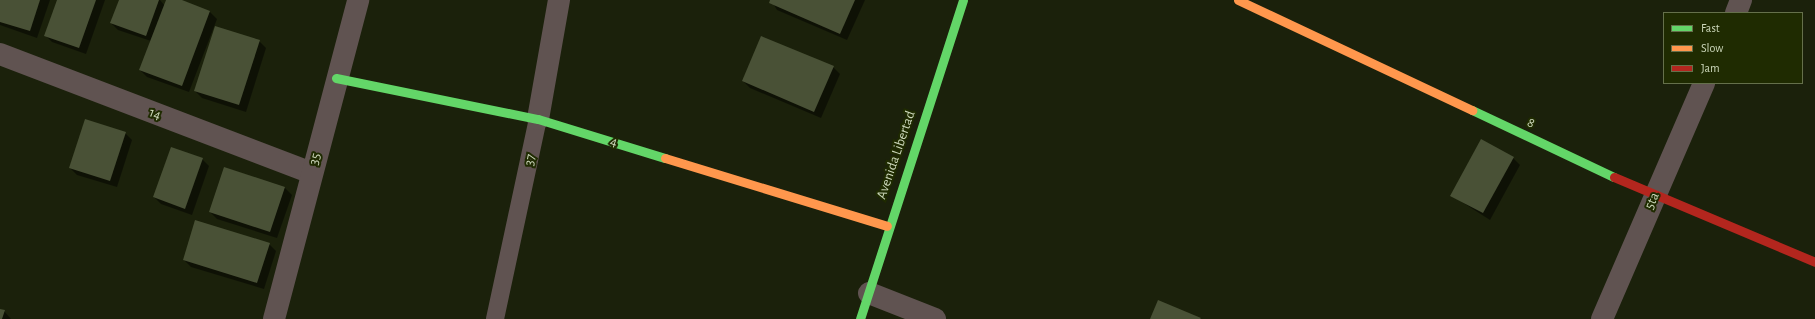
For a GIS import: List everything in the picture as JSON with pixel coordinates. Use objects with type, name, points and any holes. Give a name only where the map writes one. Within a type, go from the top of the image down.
[{"type":"street","name":"35","points":[[274,319],[336,78],[358,0]]},
{"type":"street","name":"37","points":[[538,119],[559,0]]},
{"type":"street","name":"Avenida Libertad","points":[[860,319],[869,293],[887,226],[963,0]]},
{"type":"street","name":"8","points":[[1238,0],[1654,196],[1815,262]]},
{"type":"street","points":[[1736,12],[1741,0]]},
{"type":"street","name":"14","points":[[0,54],[311,173]]},
{"type":"street","name":"4","points":[[336,78],[538,119],[887,226]]},
{"type":"street","name":"5ta","points":[[1602,319],[1704,84]]},
{"type":"street","points":[[869,293],[935,319]]},
{"type":"lane","name":"37","points":[[495,319],[538,119]]},
{"type":"building","points":[[0,0],[40,0],[30,31],[0,22]]},
{"type":"building","points":[[57,0],[96,0],[79,48],[44,36]]},
{"type":"building","points":[[119,0],[159,0],[146,36],[110,23]]},
{"type":"building","points":[[166,0],[182,0],[210,11],[182,86],[139,70]]},
{"type":"building","points":[[770,0],[855,0],[840,34],[769,3]]},
{"type":"building","points":[[215,26],[260,40],[239,105],[194,91]]},
{"type":"building","points":[[761,36],[834,66],[814,112],[742,81]]},
{"type":"building","points":[[85,119],[126,132],[110,181],[69,168]]},
{"type":"building","points":[[1481,139],[1514,157],[1483,213],[1450,196]]},
{"type":"building","points":[[171,147],[203,158],[185,209],[153,197]]},
{"type":"building","points":[[224,167],[285,187],[270,232],[209,212]]},
{"type":"building","points":[[195,220],[270,243],[257,283],[183,260]]},
{"type":"building","points":[[1158,300],[1201,318],[1150,319]]},
{"type":"building","points":[[0,309],[5,310],[2,319],[0,319]]},
{"type":"traffic: fast","points":[[860,319],[963,0]]},
{"type":"traffic: fast","points":[[336,78],[538,119],[665,158]]},
{"type":"traffic: fast","points":[[1472,110],[1614,177]]},
{"type":"traffic: slow","points":[[1238,0],[1472,110]]},
{"type":"traffic: slow","points":[[665,158],[887,226]]},
{"type":"traffic: jam","points":[[1614,177],[1815,262]]}]
